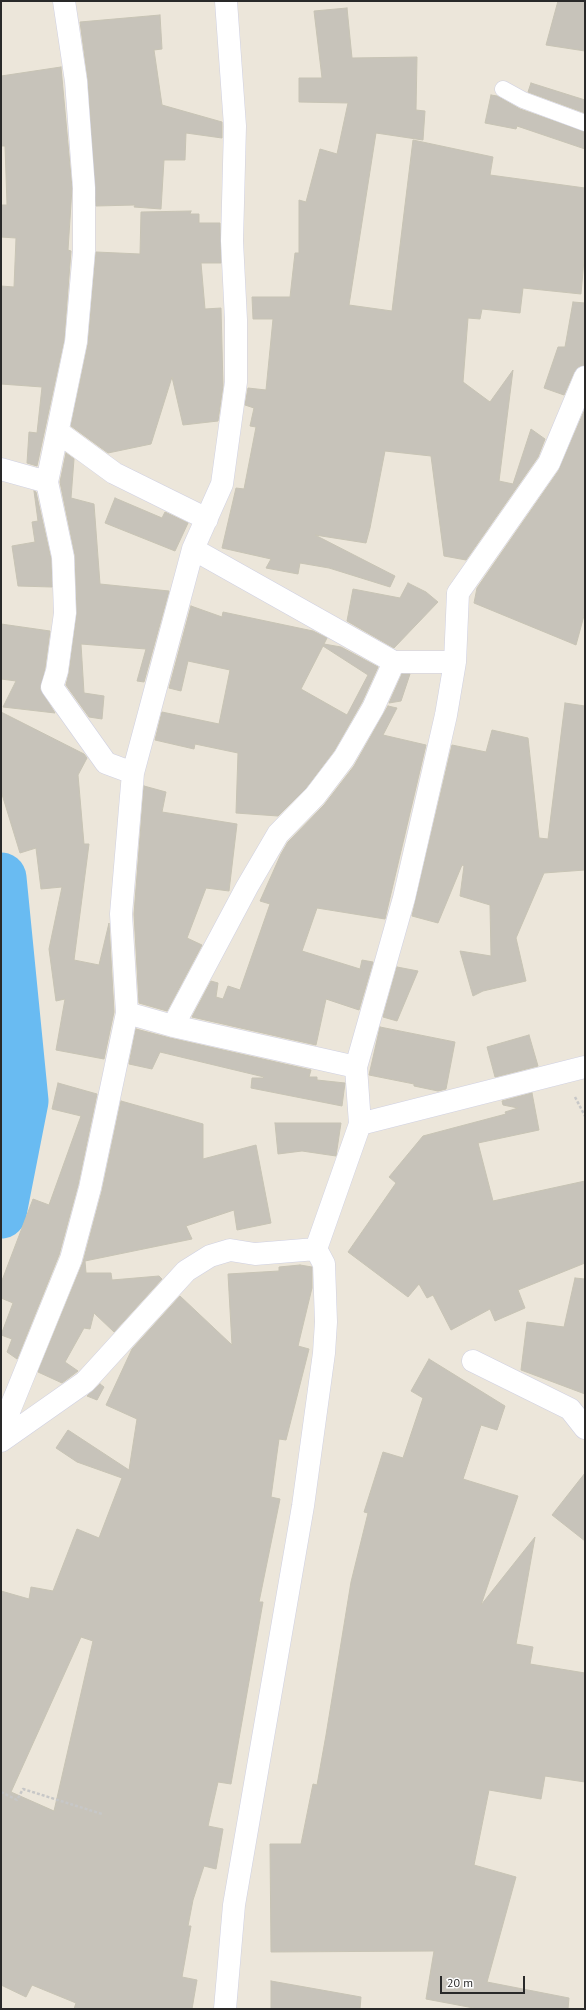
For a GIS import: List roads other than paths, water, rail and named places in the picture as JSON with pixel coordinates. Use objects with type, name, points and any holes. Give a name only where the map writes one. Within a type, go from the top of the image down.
[{"type":"street","points":[[64,1],[76,82],[84,188],[84,251],[76,342],[47,482],[63,557],[65,613],[57,671],[52,687],[106,763],[133,773]]},
{"type":"street","points":[[1,1431],[71,1259],[90,1188],[127,1013],[121,914],[133,773],[193,549],[222,484],[236,382],[236,320],[232,241],[235,126],[226,1]]},
{"type":"street","points":[[226,2009],[234,1905],[303,1506],[324,1353],[326,1322],[324,1264],[316,1249],[360,1124],[356,1067],[404,898],[446,715],[455,662],[458,593],[549,464],[585,378]]},
{"type":"street","points":[[58,432],[114,473],[207,519]]},
{"type":"street","points":[[1,469],[47,482]]},
{"type":"street","points":[[193,549],[394,662],[455,662]]},
{"type":"street","points":[[173,1026],[236,907],[278,834],[316,796],[344,758],[373,708],[394,662]]},
{"type":"street","points":[[127,1013],[173,1026],[356,1067]]},
{"type":"street","points":[[360,1124],[585,1067]]},
{"type":"street","points":[[1,1442],[85,1382],[186,1271],[210,1256],[230,1250],[255,1254],[316,1249]]},
{"type":"street","points":[[473,1361],[570,1409],[585,1428]]},
{"type":"lane","points":[[503,89],[523,100],[585,124]]},
{"type":"waterway","points":[[1,878],[23,1101],[1,1213]]}]
